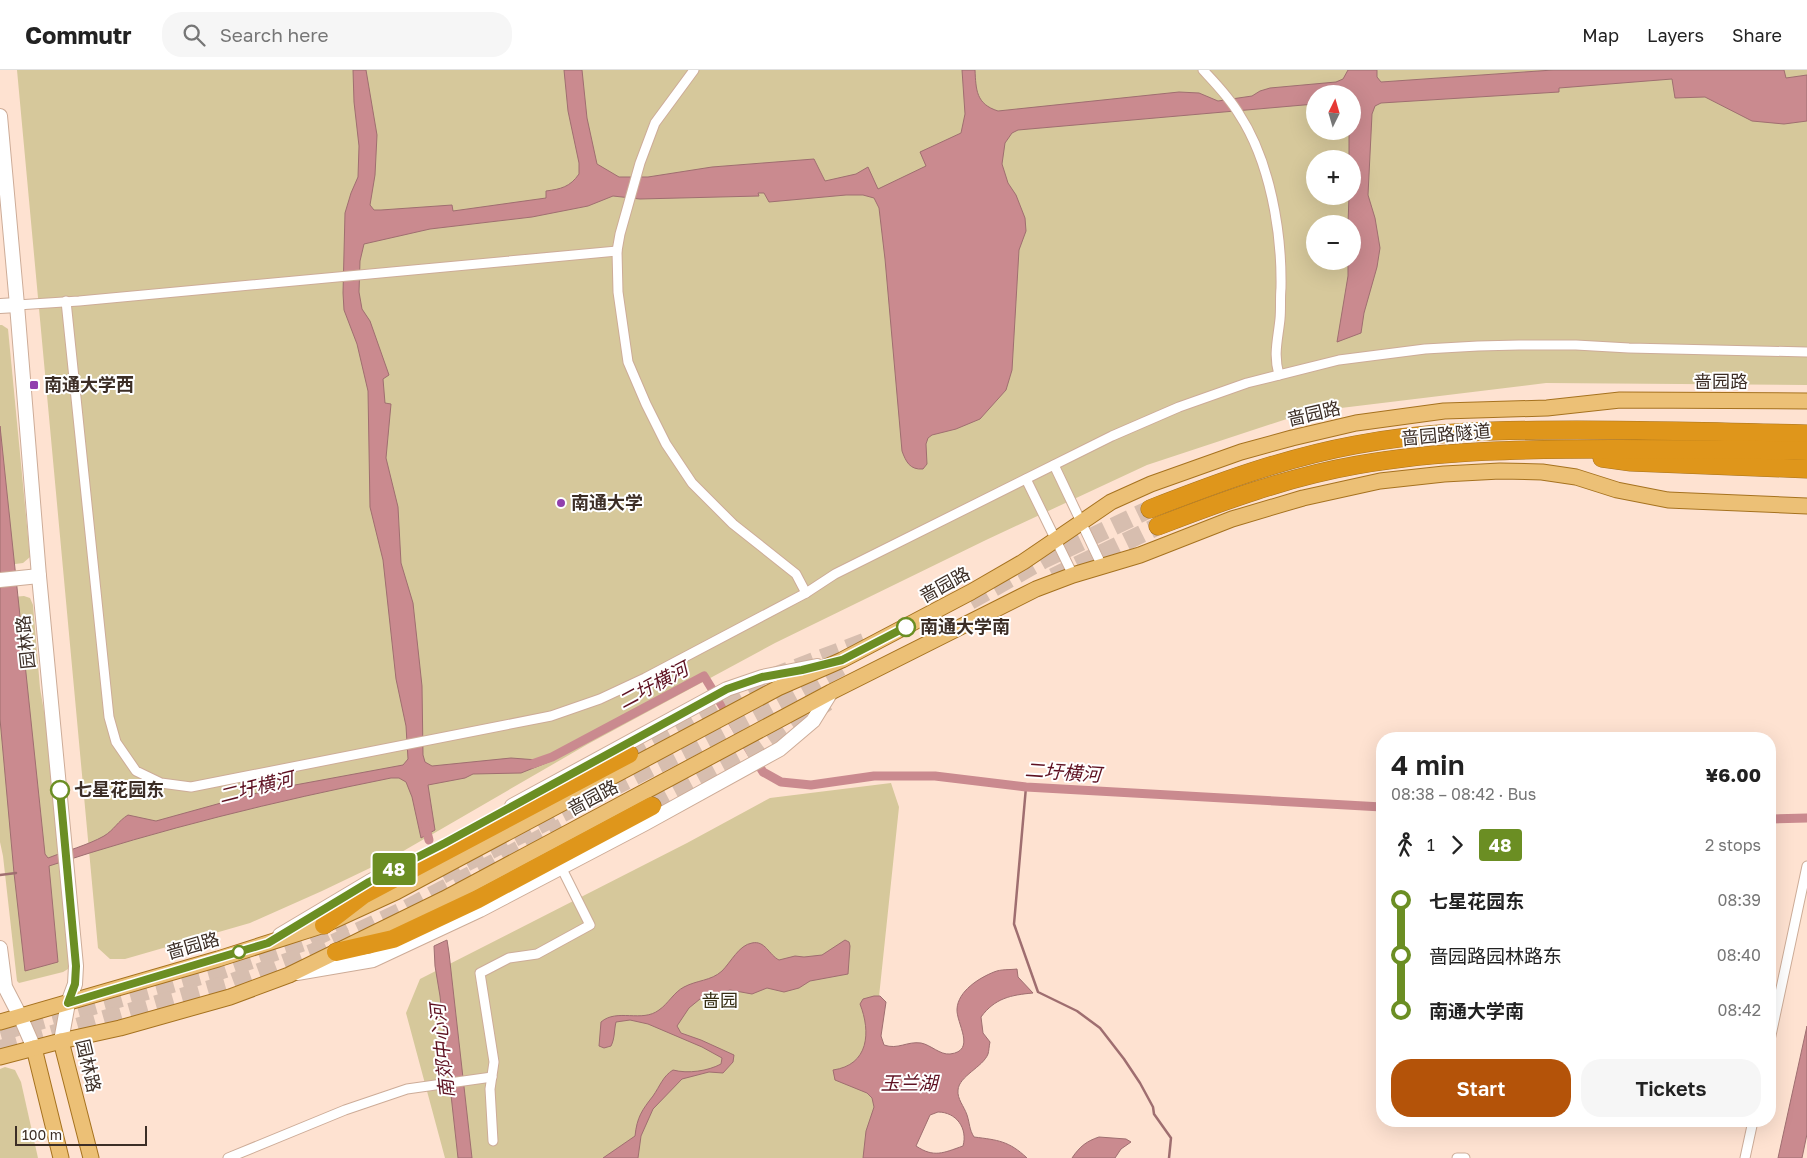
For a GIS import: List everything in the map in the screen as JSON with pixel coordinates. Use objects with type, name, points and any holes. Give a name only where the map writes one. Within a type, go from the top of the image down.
[{"type":"highway","points":[[1522,430],[1623,422],[1807,422]]},
{"type":"highway","name":"啬园路隧道","points":[[1150,509],[1222,481],[1285,461],[1354,445],[1422,435],[1522,430],[1753,441]]},
{"type":"highway","points":[[1753,441],[1807,434]]},
{"type":"highway","points":[[1753,441],[1807,451]]},
{"type":"highway","name":"啬园路隧道","points":[[1158,526],[1228,499],[1298,478],[1356,465],[1416,456],[1478,451],[1753,441]]},
{"type":"highway","points":[[1544,449],[1631,462],[1807,469]]},
{"type":"highway","points":[[324,925],[363,895],[629,754]]},
{"type":"highway","points":[[336,952],[393,938],[410,931],[478,899],[652,806]]},
{"type":"main road","name":"啬园路","points":[[0,1022],[324,925],[396,892],[778,688],[842,660],[971,592],[1023,562],[1111,502],[1151,484],[1241,452],[1292,438],[1356,424],[1444,411],[1546,408],[1620,400],[1807,401]]},
{"type":"main road","name":"啬园路","points":[[0,1057],[61,1040],[120,1028],[212,1002],[289,974],[444,899],[831,692],[1036,589],[1073,575],[1140,555],[1232,519],[1303,498],[1380,481],[1444,474],[1500,471],[1542,472],[1576,477],[1617,490],[1668,500],[1807,506]]},
{"type":"main road","name":"园林路","points":[[61,1040],[91,1158]]},
{"type":"main road","points":[[34,1048],[61,1158]]},
{"type":"street","points":[[694,70],[655,123],[636,176],[617,251],[618,292],[628,362],[666,444],[692,483],[733,524],[796,574],[806,593]]},
{"type":"street","points":[[1203,70],[1228,98],[1240,115],[1265,168],[1277,223],[1281,272],[1280,318],[1275,361],[1279,375]]},
{"type":"street","name":"园林路","points":[[0,116],[18,305],[39,576],[76,966],[75,984],[68,1003],[61,1040]]},
{"type":"street","points":[[1,306],[617,251]]},
{"type":"street","points":[[66,301],[109,717],[116,742],[136,771],[161,783],[191,787],[551,716],[600,699],[646,678],[806,593],[835,574],[1112,436],[1179,407],[1279,375],[1348,358],[1478,346],[1576,345],[1807,352]]},
{"type":"street","points":[[1054,465],[1102,566]]},
{"type":"street","points":[[1026,479],[1073,575]]},
{"type":"street","points":[[0,580],[39,576]]},
{"type":"street","points":[[268,943],[369,882],[445,843],[727,689],[762,677],[842,660]]},
{"type":"street","points":[[289,974],[373,960],[480,910],[644,824],[780,749],[813,721],[831,692]]},
{"type":"street","points":[[1776,1012],[1807,866]]},
{"type":"street","points":[[493,1140],[490,1089],[494,1062],[480,973],[509,958],[537,954],[590,925],[561,867]]},
{"type":"street","points":[[0,948],[5,987],[34,1048]]},
{"type":"street","points":[[228,1158],[345,1110],[407,1089],[492,1077]]},
{"type":"street","points":[[1745,1158],[1752,1127]]},
{"type":"street","points":[[1457,1158],[1465,1158]]},
{"type":"green space","name":"南通大学","points":[[17,70],[1807,70],[1807,385],[1546,383],[1308,412],[1147,465],[986,540],[775,643],[588,744],[393,857],[322,891],[250,923],[125,959],[110,959],[98,948]]},
{"type":"green space","points":[[0,325],[8,329],[30,557],[23,563],[0,566]]},
{"type":"green space","points":[[24,596],[30,598],[33,605],[40,688],[46,723],[70,965],[63,972],[19,983],[17,981],[0,842],[0,598]]},
{"type":"green space","name":"啬园","points":[[891,783],[899,807],[874,1044],[879,1158],[445,1158],[406,1013],[420,979],[687,843],[770,798]]},
{"type":"green space","points":[[5,1067],[15,1070],[21,1082],[38,1158],[0,1158],[0,1069]]},
{"type":"water","points":[[353,70],[366,70],[377,135],[375,175],[370,205],[374,210],[452,205],[453,211],[546,198],[546,191],[569,185],[576,178],[579,174],[579,163],[568,111],[564,70],[582,70],[587,118],[597,164],[619,177],[648,177],[712,167],[814,159],[825,181],[856,174],[868,167],[878,189],[926,166],[920,152],[961,133],[965,114],[962,70],[975,70],[977,90],[981,100],[998,111],[1179,92],[1199,93],[1218,101],[1252,96],[1270,88],[1336,82],[1343,79],[1348,70],[1377,70],[1377,77],[1381,82],[1553,70],[1784,70],[1786,78],[1807,75],[1807,121],[1784,124],[1752,121],[1705,97],[1675,98],[1672,79],[1559,88],[1559,92],[1381,103],[1375,106],[1372,114],[1368,195],[1375,218],[1380,248],[1377,267],[1364,313],[1361,333],[1337,342],[1348,270],[1361,270],[1361,215],[1348,215],[1349,205],[1361,205],[1361,150],[1349,150],[1349,140],[1361,140],[1361,85],[1306,85],[1306,105],[1018,130],[1012,133],[1005,143],[1002,164],[1008,183],[1016,195],[1025,218],[1026,231],[1019,250],[1012,370],[1006,390],[980,419],[928,438],[926,444],[927,464],[923,469],[912,467],[905,459],[902,451],[885,259],[879,208],[874,198],[863,195],[846,195],[769,202],[764,193],[758,193],[759,196],[640,199],[613,196],[588,206],[532,217],[430,229],[364,244],[360,261],[359,292],[362,309],[370,321],[389,375],[383,379],[385,403],[391,404],[386,458],[398,507],[401,563],[413,603],[422,686],[423,755],[425,762],[432,766],[511,758],[551,761],[521,773],[473,774],[465,778],[428,785],[435,830],[421,838],[412,797],[406,782],[399,778],[391,778],[219,817],[49,866],[58,962],[25,971],[0,719],[0,426],[45,854],[48,858],[104,836],[128,815],[156,821],[268,790],[403,765],[408,759],[406,726],[396,679],[383,560],[370,507],[368,391],[357,344],[344,310],[345,213],[358,177],[359,146],[354,102]]},
{"type":"water","points":[[447,940],[472,1158],[458,1158],[435,966],[434,946]]},
{"type":"water","points":[[845,940],[849,942],[850,946],[848,974],[810,981],[799,988],[784,992],[767,988],[752,994],[730,990],[700,999],[689,1008],[677,1026],[681,1033],[734,1055],[733,1062],[723,1073],[709,1072],[682,1079],[653,1109],[641,1136],[638,1158],[603,1158],[635,1136],[641,1114],[664,1078],[670,1072],[673,1070],[691,1072],[710,1068],[721,1064],[722,1058],[702,1047],[648,1024],[630,1020],[616,1022],[611,1046],[604,1048],[599,1046],[601,1022],[614,1016],[652,1014],[684,987],[718,974],[739,950],[747,944],[756,943],[764,946],[779,960],[795,956],[822,955]]},
{"type":"water","name":"玉兰湖","points":[[1017,969],[1018,977],[1033,993],[1004,999],[992,1006],[981,1017],[983,1033],[990,1042],[988,1054],[962,1080],[958,1093],[974,1137],[1003,1142],[1027,1158],[863,1158],[866,1131],[874,1107],[872,1098],[867,1093],[835,1080],[833,1070],[854,1062],[864,1046],[866,1036],[865,1025],[860,1004],[863,999],[880,996],[886,1002],[881,1036],[884,1045],[894,1047],[921,1043],[943,1053],[950,1054],[958,1052],[964,1042],[957,1009],[961,996],[970,986],[994,972]],"holes":[[[938,1112],[955,1118],[962,1127],[964,1133],[963,1146],[939,1153],[928,1152],[916,1146],[930,1115]]]},
{"type":"water","points":[[1807,1026],[1807,1134],[1802,1158],[1778,1158]]},
{"type":"water","points":[[1099,1137],[1126,1139],[1131,1142],[1121,1149],[1115,1158],[1072,1158],[1084,1144]]},
{"type":"waterway","name":"二圩横河","points":[[532,764],[552,757],[704,676],[763,772],[781,782],[811,785],[874,776],[935,776],[1026,787],[1376,807]]},
{"type":"waterway","points":[[1026,787],[1014,924],[1038,992],[1077,1011],[1100,1028],[1140,1083],[1153,1107],[1154,1114],[1171,1138],[1169,1158]]},
{"type":"waterway","name":"二圩横河","points":[[1776,819],[1807,818]]},
{"type":"waterway","points":[[425,825],[429,840]]},
{"type":"waterway","points":[[0,875],[16,873]]},
{"type":"tunnel","points":[[970,601],[1043,560],[1150,509]]},
{"type":"tunnel","points":[[1053,577],[1158,526]]},
{"type":"tunnel","points":[[629,754],[772,677],[872,639]]},
{"type":"tunnel","points":[[442,875],[688,749],[845,665]]},
{"type":"tunnel","points":[[652,806],[761,748],[827,702]]},
{"type":"tunnel","points":[[0,1049],[227,984],[314,952],[400,912],[562,827]]},
{"type":"tunnel","points":[[0,1032],[222,970],[310,940],[345,923]]},
{"type":"bus line","name":"48","points":[[60,790],[76,966],[75,984],[68,1003],[218,960],[268,943],[369,882],[445,843],[727,689],[762,677],[842,660],[906,627]]},
{"type":"place","name":"南通大学西","points":[[34,385]]},
{"type":"place","name":"南通大学","points":[[561,503]]},
{"type":"place","name":"南通大学南","points":[[906,627]]},
{"type":"place","name":"七星花园东","points":[[60,790]]},
{"type":"water label","name":"南郊中心河","points":[[442,1051]]}]
